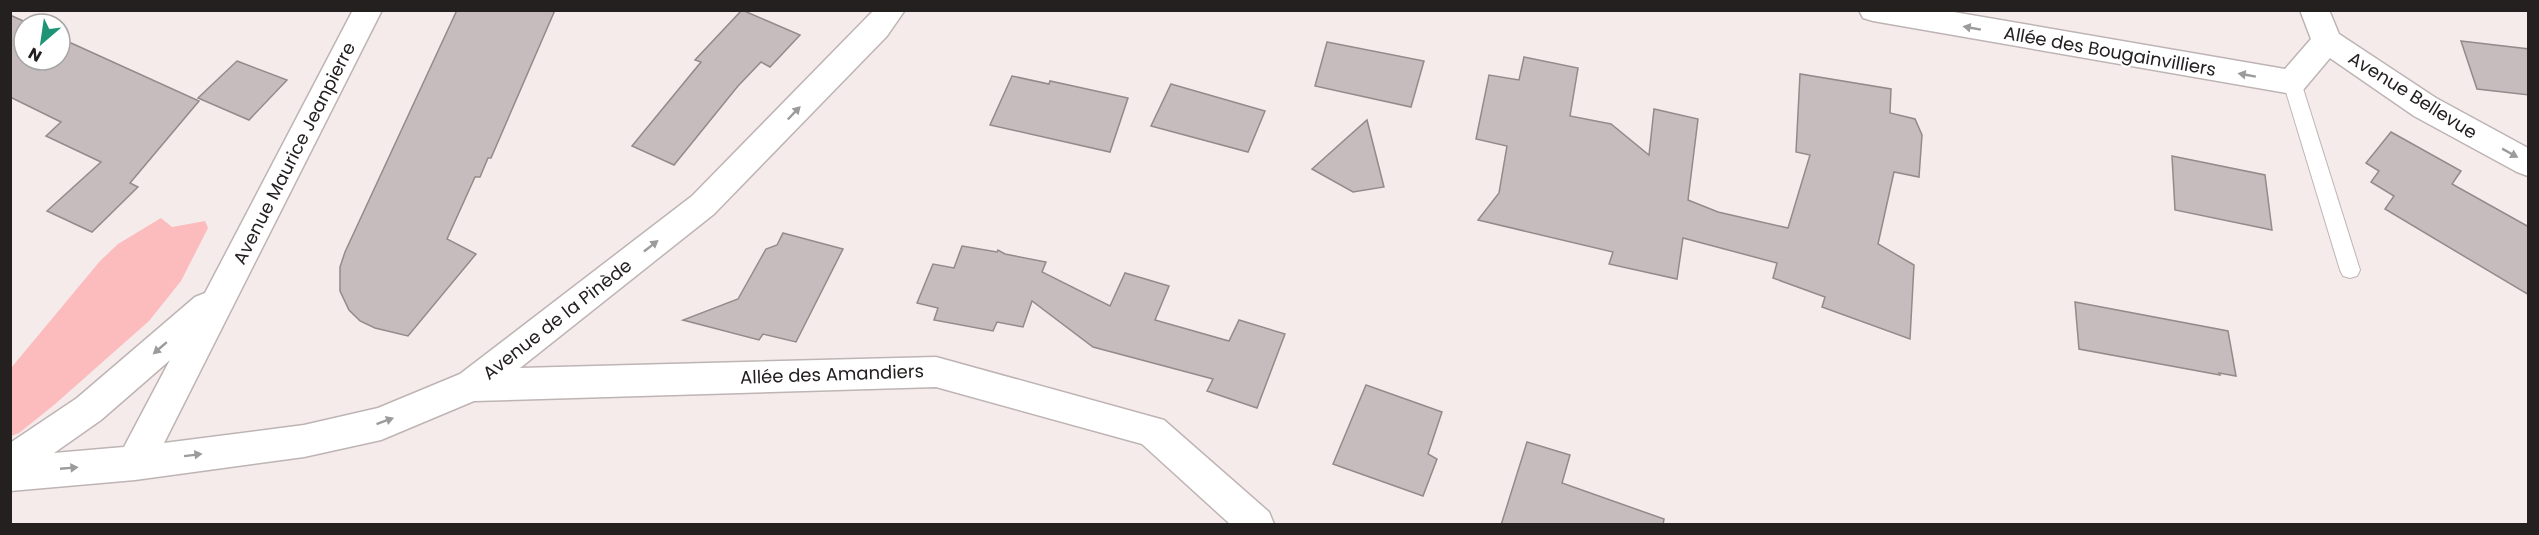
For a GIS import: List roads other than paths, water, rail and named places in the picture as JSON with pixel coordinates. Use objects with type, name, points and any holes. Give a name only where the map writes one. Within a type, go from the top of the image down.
[{"type":"street","name":"Avenue Maurice Jeanpierre","points":[[135,463],[368,10]]},
{"type":"street","name":"Avenue de la Pinède","points":[[135,463],[304,441],[381,424],[472,385],[703,205],[877,28],[891,10]]},
{"type":"street","name":"Allée des Bougainvilliers","points":[[1873,10],[2292,82]]},
{"type":"street","points":[[2292,82],[2328,41],[2314,10]]},
{"type":"street","name":"Avenue Bellevue","points":[[2328,41],[2425,107],[2529,164]]},
{"type":"street","name":"Avenue Maurice Jeanpierre","points":[[10,464],[89,409],[220,296]]},
{"type":"street","name":"Allée des Amandiers","points":[[472,385],[936,372],[1152,430],[1256,525]]},
{"type":"street","points":[[10,474],[135,463]]},
{"type":"lane","points":[[2292,82],[2350,270]]}]
